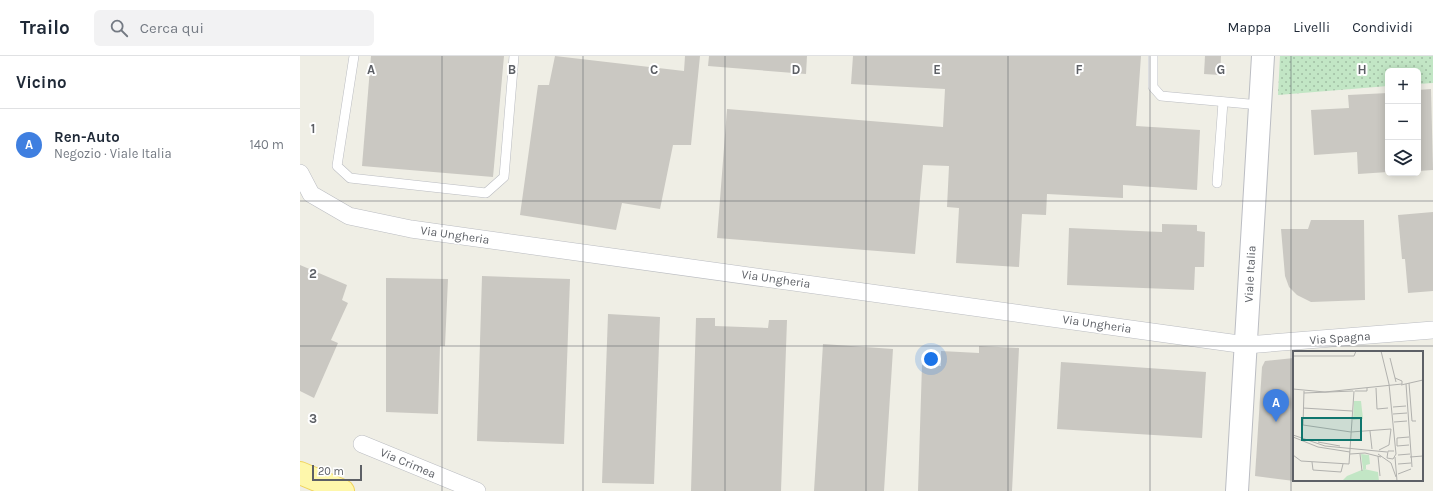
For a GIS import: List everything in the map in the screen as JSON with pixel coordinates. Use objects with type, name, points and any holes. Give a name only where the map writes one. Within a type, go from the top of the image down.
[{"type":"main road","points":[[300,473],[343,491]]},
{"type":"street","name":"Viale Italia","points":[[1237,491],[1263,56]]},
{"type":"street","name":"Via Ungheria","points":[[300,173],[311,194],[349,216],[411,229],[1246,345]]},
{"type":"street","name":"Via Spagna","points":[[1246,345],[1433,330]]},
{"type":"street","name":"Via Crimea","points":[[362,444],[477,491]]},
{"type":"lane","points":[[354,56],[337,166],[350,178],[486,193],[504,177],[514,56]]},
{"type":"lane","points":[[1153,56],[1153,87],[1161,96],[1260,105]]},
{"type":"lane","points":[[1217,183],[1223,102]]},
{"type":"green space","points":[[1280,56],[1433,56],[1433,83],[1421,84],[1421,68],[1385,68],[1385,86],[1278,95]]},
{"type":"building","points":[[371,56],[504,56],[493,177],[362,166]]},
{"type":"building","points":[[555,56],[684,71],[685,56],[700,56],[691,145],[673,145],[660,209],[622,203],[616,230],[520,215],[538,85],[549,85]]},
{"type":"building","points":[[709,56],[807,56],[806,74],[708,66]]},
{"type":"building","points":[[853,56],[1141,56],[1136,126],[1200,130],[1197,190],[1123,185],[1123,198],[1047,194],[1046,215],[1022,214],[1019,267],[956,263],[959,208],[947,207],[949,166],[923,165],[915,254],[717,238],[727,109],[943,127],[945,89],[851,84]]},
{"type":"building","points":[[1205,56],[1221,56],[1220,75],[1204,74]]},
{"type":"building","points":[[1431,89],[1433,170],[1421,171],[1421,90]]},
{"type":"building","points":[[1385,93],[1385,172],[1358,174],[1357,152],[1314,155],[1311,110],[1349,108],[1348,95]]},
{"type":"building","points":[[1433,212],[1433,291],[1408,293],[1405,259],[1402,259],[1398,215]]},
{"type":"building","points":[[1311,220],[1364,220],[1365,300],[1311,302],[1297,295],[1289,287],[1285,276],[1281,229],[1308,229]]},
{"type":"building","points":[[1162,224],[1197,225],[1197,231],[1205,232],[1204,267],[1195,267],[1194,290],[1067,285],[1069,228],[1162,232]]},
{"type":"building","points":[[300,265],[347,285],[342,300],[348,303],[331,340],[338,343],[314,398],[300,391]]},
{"type":"building","points":[[482,276],[570,279],[564,444],[477,441]]},
{"type":"building","points":[[386,278],[448,279],[445,346],[440,346],[438,414],[386,412]]},
{"type":"building","points":[[608,314],[660,317],[654,484],[602,483]]},
{"type":"building","points":[[696,318],[715,318],[715,326],[768,328],[769,320],[787,320],[781,491],[691,491]]},
{"type":"building","points":[[823,344],[893,349],[884,491],[814,491]]},
{"type":"building","points":[[979,346],[1019,348],[1012,491],[918,491],[922,365],[941,366],[941,351],[979,353]]},
{"type":"building","points":[[1293,358],[1293,481],[1255,476],[1262,367],[1265,361]]},
{"type":"building","points":[[1061,362],[1206,372],[1202,438],[1057,429]]},
{"type":"place","name":"Ren-Auto","points":[[1276,422]]}]
